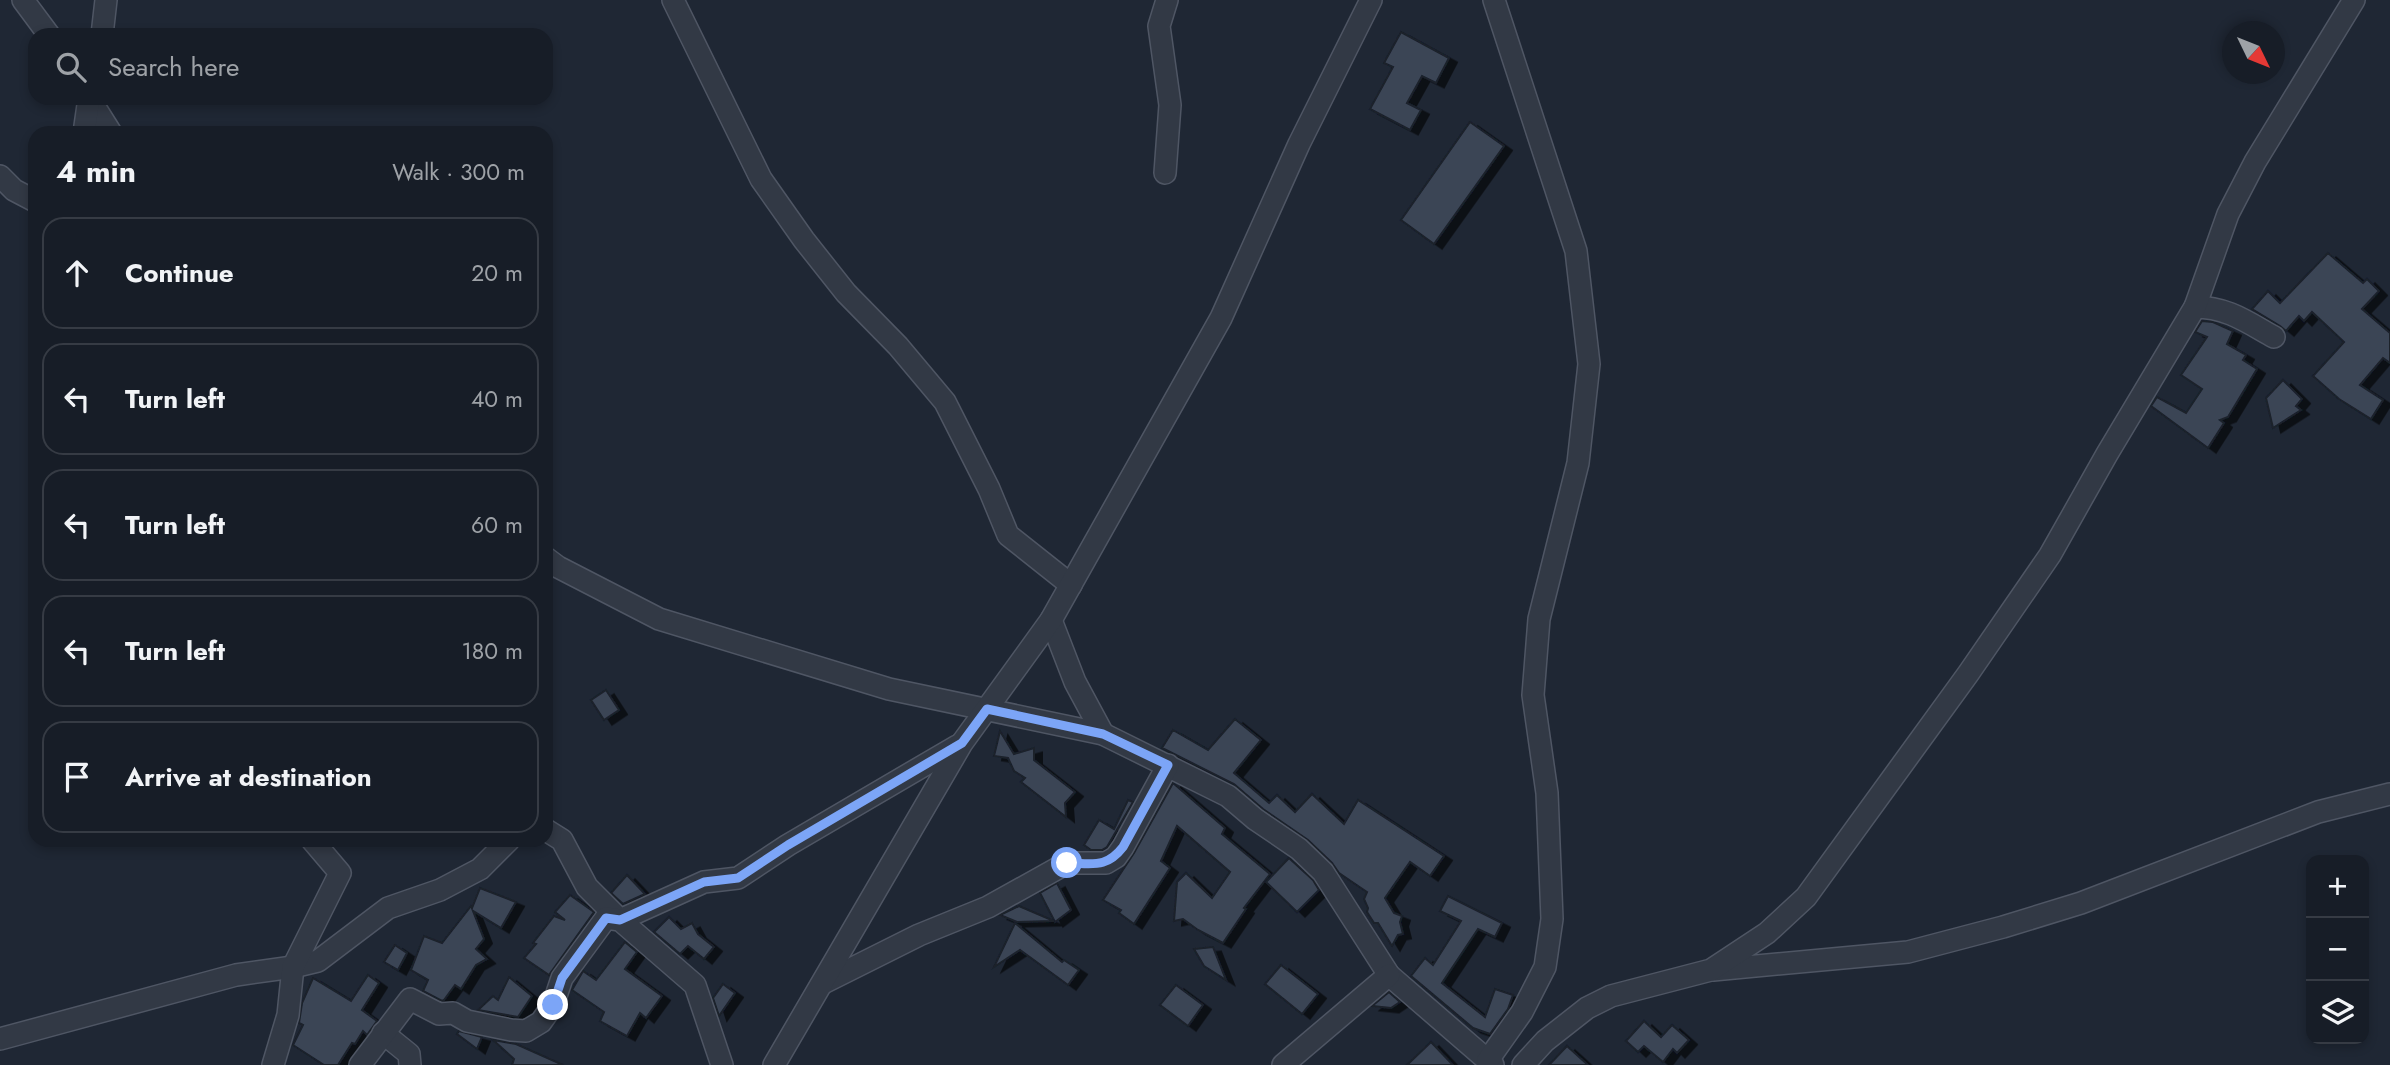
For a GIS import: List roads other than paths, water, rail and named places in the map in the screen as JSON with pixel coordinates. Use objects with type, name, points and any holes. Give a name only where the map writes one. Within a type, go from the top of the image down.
[{"type":"street","points":[[23,0],[44,28]]},
{"type":"street","points":[[103,28],[106,0]]},
{"type":"street","points":[[673,0],[761,179],[846,293],[898,346],[945,402],[989,489],[1008,535],[1071,585]]},
{"type":"street","points":[[1165,173],[1170,105],[1159,26],[1167,0]]},
{"type":"street","points":[[774,1065],[962,743],[1051,620],[1221,318],[1299,144],[1371,0]]},
{"type":"street","points":[[553,563],[659,619],[889,689],[1103,734],[1228,796],[1255,819],[1299,849],[1323,872],[1389,975],[1491,1063],[1545,967],[1551,906],[1547,793],[1533,695],[1539,619],[1578,463],[1589,364],[1576,251],[1494,0]]},
{"type":"street","points":[[1711,970],[1767,933],[1806,897],[1960,685],[2050,555],[2196,307],[2228,214],[2255,162],[2354,0]]},
{"type":"street","points":[[85,126],[88,105]]},
{"type":"street","points":[[93,105],[107,126]]},
{"type":"street","points":[[0,176],[14,190],[28,197]]},
{"type":"street","points":[[2196,307],[2215,307],[2274,337]]},
{"type":"street","points":[[1051,620],[1075,682],[1103,734]]},
{"type":"street","points":[[359,1065],[410,999],[439,1014],[453,1013],[467,1021],[526,1031],[541,1022],[553,1005],[562,978],[606,918],[620,920],[704,882],[738,878],[788,845],[962,743]]},
{"type":"street","points":[[823,983],[919,935],[988,906],[1067,863],[1106,863],[1116,857],[1168,765]]},
{"type":"street","points":[[1523,1065],[1545,1041],[1587,1008],[1611,996],[1711,970],[1920,949],[2081,903],[2318,812],[2390,794]]},
{"type":"street","points":[[553,834],[562,840],[587,887],[620,920],[695,985],[722,1065]]},
{"type":"street","points":[[272,1065],[288,1015],[293,967],[340,873],[318,847]]},
{"type":"street","points":[[0,1039],[236,975],[318,961],[388,908],[440,890],[480,869],[502,847]]},
{"type":"street","points":[[1283,1065],[1389,975]]},
{"type":"street","points":[[383,1033],[409,1054],[410,1065]]}]
